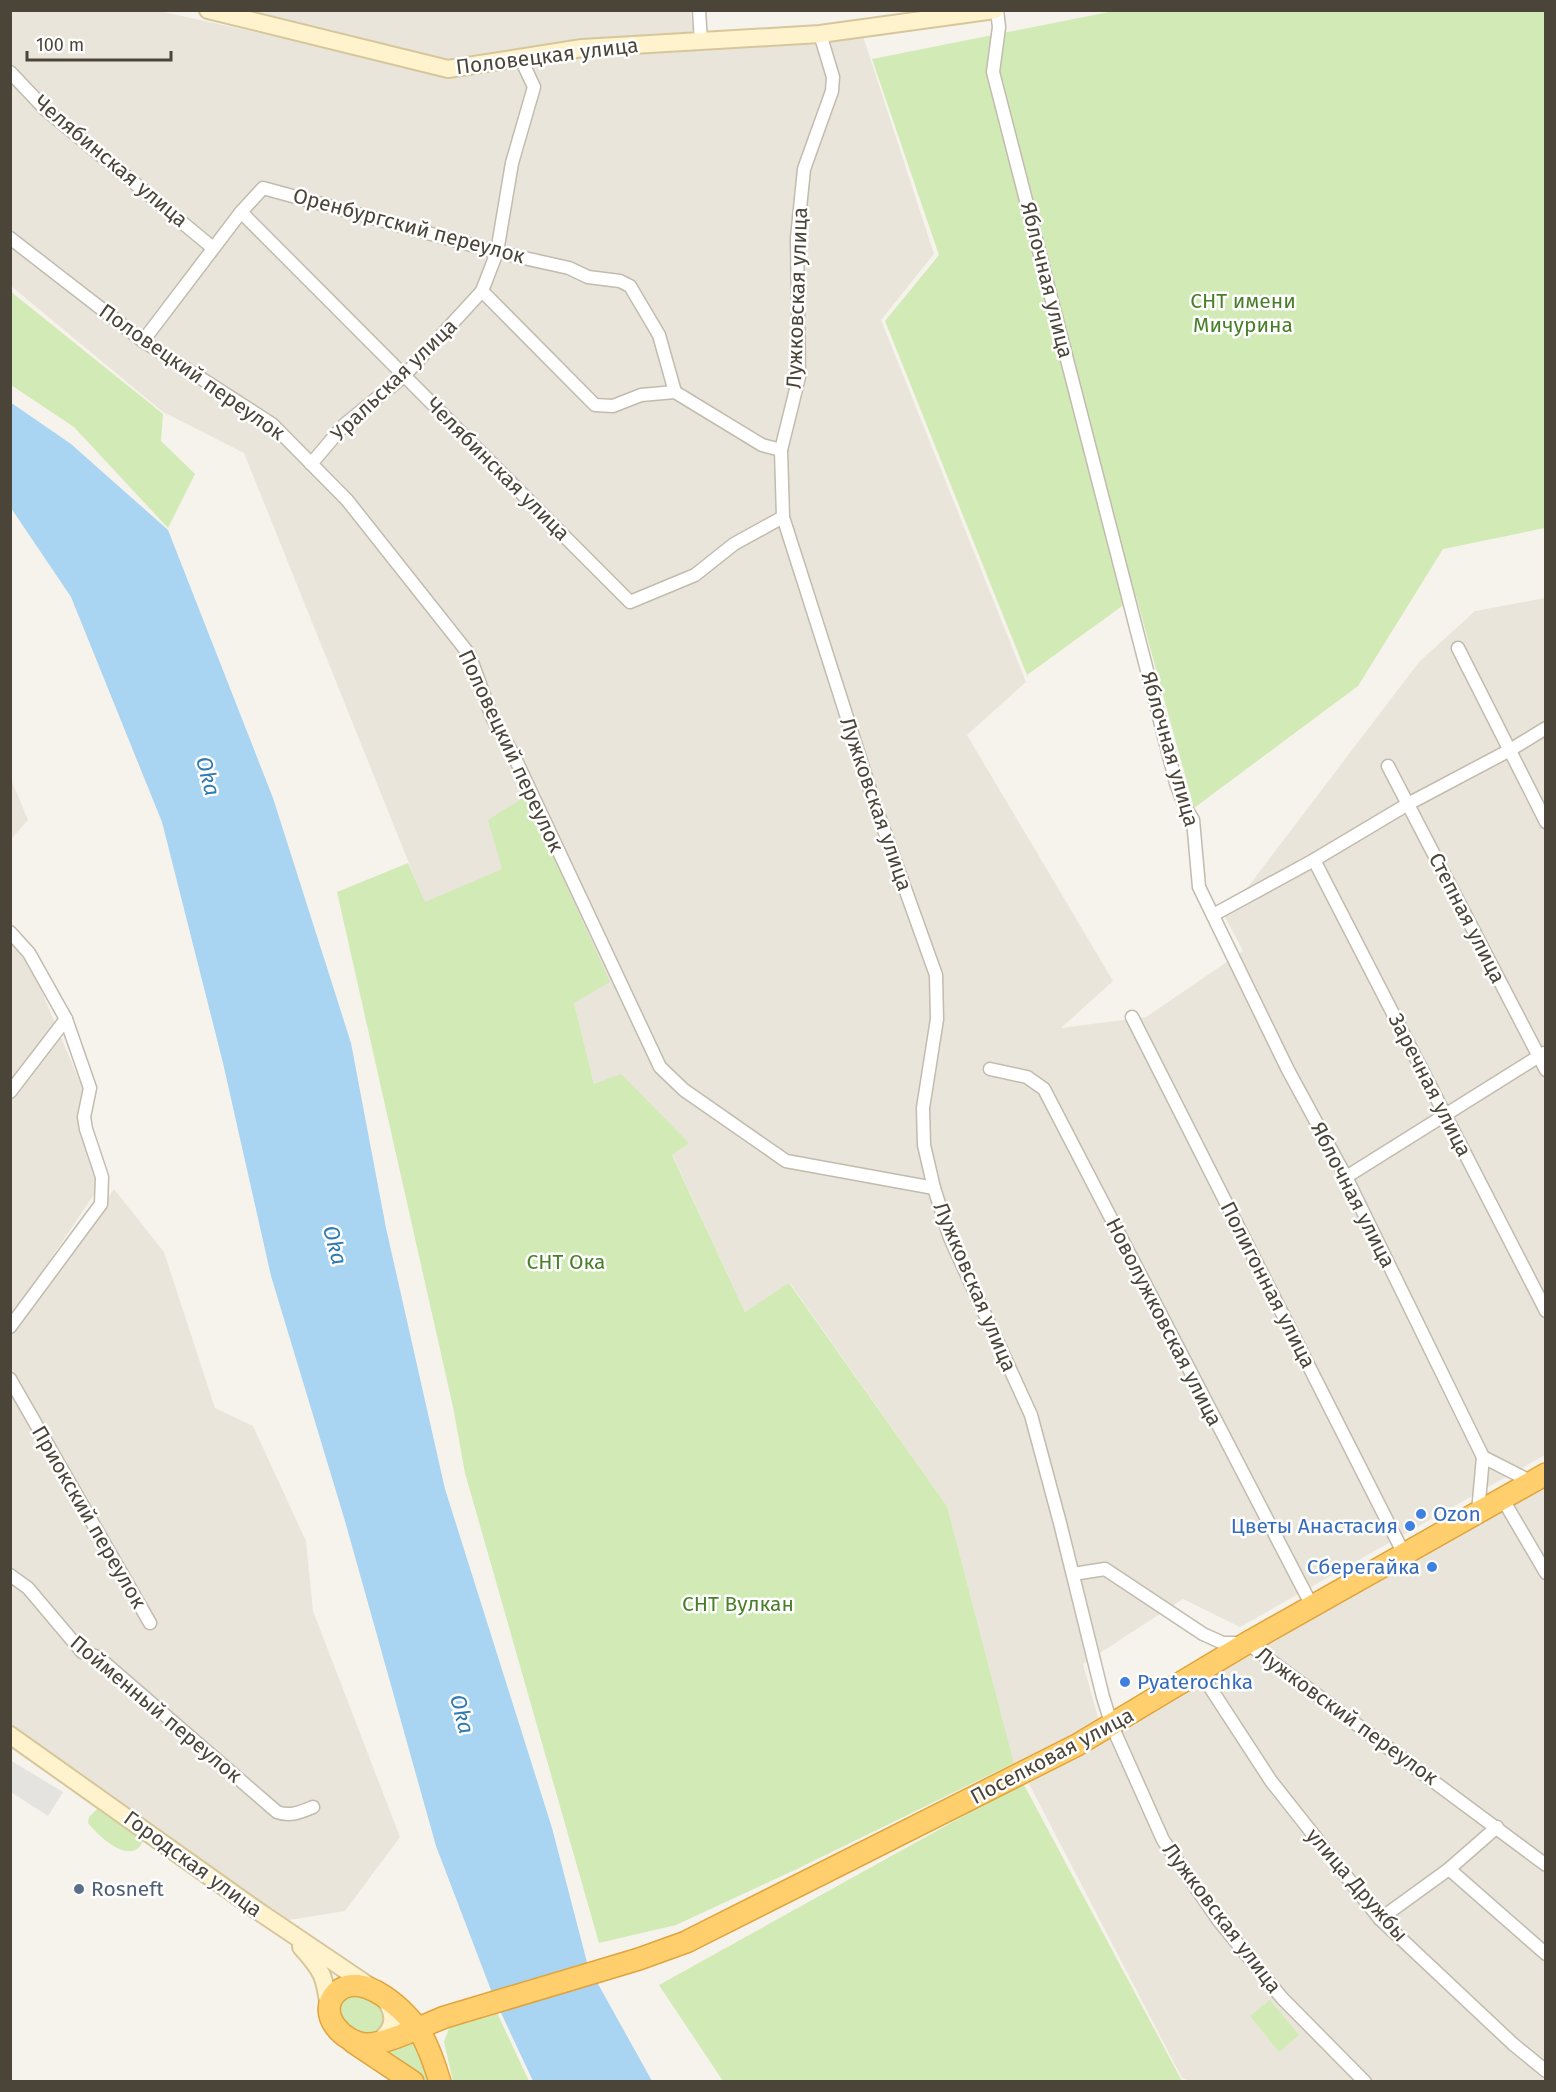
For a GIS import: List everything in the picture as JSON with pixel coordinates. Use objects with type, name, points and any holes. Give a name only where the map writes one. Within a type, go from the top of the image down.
[{"type":"highway","name":"Поселковая улица","points":[[376,2043],[448,2016],[639,1959],[716,1928],[1022,1774],[1112,1726],[1247,1643],[1539,1478]]},
{"type":"highway","points":[[413,2082],[336,2029],[329,2013],[333,1998],[341,1990],[361,1987],[378,1992],[396,2005],[417,2027],[439,2076]]},
{"type":"highway","points":[[396,2005],[418,2014],[448,2016]]},
{"type":"highway","points":[[439,2076],[431,2046],[432,2030],[436,2024],[448,2016]]},
{"type":"highway","points":[[350,2040],[359,2043],[376,2043]]},
{"type":"street","name":"Половецкая улица","points":[[208,10],[448,69],[582,48],[820,34],[996,10]]},
{"type":"street","points":[[699,10],[701,42]]},
{"type":"street","name":"Яблочная улица","points":[[996,10],[999,27],[993,72],[1176,783],[1185,807],[1194,820],[1200,887],[1288,1070],[1346,1177],[1483,1457]]},
{"type":"street","name":"Лужковская улица","points":[[820,34],[833,77],[832,91],[804,170],[797,238],[799,377],[781,450],[783,517],[874,802],[936,975],[937,1019],[923,1108],[924,1145],[934,1188],[950,1238],[1031,1416],[1112,1726],[1163,1840],[1219,1921],[1282,1998],[1365,2082]]},
{"type":"street","name":"Уральская улица","points":[[311,464],[344,425],[404,376],[482,291],[497,252],[512,163],[534,87],[520,57]]},
{"type":"street","name":"Челябинская улица","points":[[10,72],[46,110],[213,248]]},
{"type":"street","name":"Оренбургский переулок","points":[[143,340],[241,212],[264,188],[497,252],[569,268],[588,277],[620,281],[630,286],[659,335],[675,393]]},
{"type":"street","name":"Челябинская улица","points":[[241,212],[630,602],[695,575],[734,544],[783,517]]},
{"type":"street","name":"Половецкий переулок","points":[[10,238],[143,340],[272,424],[347,500],[468,654],[492,717],[518,764],[660,1066],[684,1090],[786,1161],[934,1188]]},
{"type":"street","points":[[482,291],[595,405],[613,406],[641,395],[675,393],[762,445],[781,450]]},
{"type":"street","points":[[1458,648],[1545,822]]},
{"type":"street","points":[[1213,915],[1314,860],[1408,804],[1510,750],[1545,728]]},
{"type":"street","name":"Степная улица","points":[[1388,766],[1542,1055],[1545,1070]]},
{"type":"street","name":"Заречная улица","points":[[1314,860],[1545,1311]]},
{"type":"street","points":[[10,932],[29,953],[66,1019],[90,1088],[84,1117],[102,1177],[101,1204],[10,1327]]},
{"type":"street","name":"Полигонная улица","points":[[1132,1017],[1404,1554]]},
{"type":"street","points":[[10,1092],[66,1019]]},
{"type":"street","points":[[1346,1177],[1542,1055]]},
{"type":"street","name":"Новолужковская улица","points":[[990,1069],[1028,1077],[1044,1089],[1312,1606]]},
{"type":"street","name":"Приокский переулок","points":[[10,1378],[150,1623]]},
{"type":"street","points":[[1478,1512],[1483,1457],[1539,1478]]},
{"type":"street","points":[[1502,1498],[1545,1573]]},
{"type":"street","name":"Лужковский переулок","points":[[1073,1574],[1105,1569],[1203,1634],[1223,1643],[1247,1643],[1545,1865]]},
{"type":"street","name":"Пойменный переулок","points":[[10,1575],[28,1588],[82,1652],[98,1657],[277,1812],[285,1815],[296,1814],[314,1807]]},
{"type":"street","name":"улица Дружбы","points":[[1200,1672],[1271,1781],[1380,1919],[1545,2071]]},
{"type":"street","name":"Городская улица","points":[[10,1735],[287,1931],[378,1992]]},
{"type":"street","points":[[1380,1919],[1449,1869],[1497,1827]]},
{"type":"street","points":[[1449,1869],[1545,1954]]},
{"type":"street","points":[[287,1931],[318,1966],[322,1974],[329,2013]]},
{"type":"street","points":[[376,2043],[384,2037],[392,2023],[390,2007],[378,1992]]},
{"type":"shaded area","points":[[10,11],[159,11],[447,74],[585,52],[862,33],[934,254],[881,320],[1026,682],[967,735],[1113,981],[1061,1028],[1146,1017],[1243,951],[1225,917],[1419,662],[1475,611],[1545,598],[1545,1455],[1240,1627],[1183,1599],[1083,1664],[1099,1721],[1014,1763],[947,1506],[790,1283],[745,1312],[672,1154],[689,1143],[594,1084],[574,1003],[610,981],[502,869],[425,903],[244,453],[163,412],[11,286]]},
{"type":"shaded area","points":[[223,11],[690,11],[694,34],[447,62]]},
{"type":"shaded area","points":[[10,777],[28,820],[11,839],[10,839]]},
{"type":"shaded area","points":[[10,939],[28,959],[84,1092],[105,1178],[11,1318]]},
{"type":"shaded area","points":[[114,1189],[164,1252],[215,1408],[253,1426],[306,1541],[313,1611],[400,1837],[345,1911],[283,1921],[11,1732],[11,1337]]},
{"type":"shaded area","points":[[1545,1477],[1545,1570],[1505,1500]]},
{"type":"shaded area","points":[[1502,1502],[1545,1574],[1545,2081],[1193,2082],[1182,2078],[1027,1780]]},
{"type":"shaded area","points":[[10,1760],[63,1792],[48,1816],[11,1792]]},
{"type":"green space","name":"СНТ имени Мичурина","points":[[1114,11],[1545,11],[1545,528],[1443,549],[1358,686],[1194,808],[1136,596],[1027,675],[885,321],[939,255],[872,59]]},
{"type":"green space","points":[[10,291],[163,414],[161,441],[195,474],[168,528],[74,427],[11,385]]},
{"type":"green space","name":"СНТ Вулкан","points":[[526,796],[610,982],[574,1003],[594,1084],[621,1074],[689,1143],[672,1155],[745,1312],[789,1283],[947,1506],[1014,1763],[676,1925],[599,1943],[465,1473],[453,1407],[337,892],[408,863],[425,902],[502,869],[488,820]]},
{"type":"green space","points":[[1023,1783],[1182,2081],[723,2081],[659,1985]]},
{"type":"green space","points":[[97,1809],[143,1841],[138,1848],[131,1851],[124,1850],[107,1842],[88,1823],[89,1817]]},
{"type":"green space","points":[[343,1995],[373,1997],[383,2014],[379,2032],[363,2038],[341,2025],[338,2001]]},
{"type":"green space","points":[[1270,2000],[1299,2035],[1279,2052],[1250,2016]]},
{"type":"green space","points":[[497,2013],[529,2081],[453,2081],[444,2042],[449,2028]]},
{"type":"green space","points":[[408,2040],[417,2043],[431,2081],[420,2081],[379,2049]]},
{"type":"water","name":"Oka","points":[[10,402],[71,444],[168,530],[273,798],[351,1043],[386,1228],[445,1489],[552,1828],[588,1966],[652,2081],[533,2081],[494,1998],[436,1846],[345,1521],[271,1276],[223,1063],[162,822],[71,597],[11,508]]},
{"type":"place","name":"Ozon","points":[[1421,1514]]},
{"type":"place","name":"Цветы Анастасия","points":[[1410,1526]]},
{"type":"place","name":"Сберегайка","points":[[1432,1567]]},
{"type":"place","name":"Pyaterochka","points":[[1125,1682]]},
{"type":"place","name":"Rosneft","points":[[79,1889]]},
{"type":"park label","name":"СНТ Ока","points":[[566,1262]]}]
